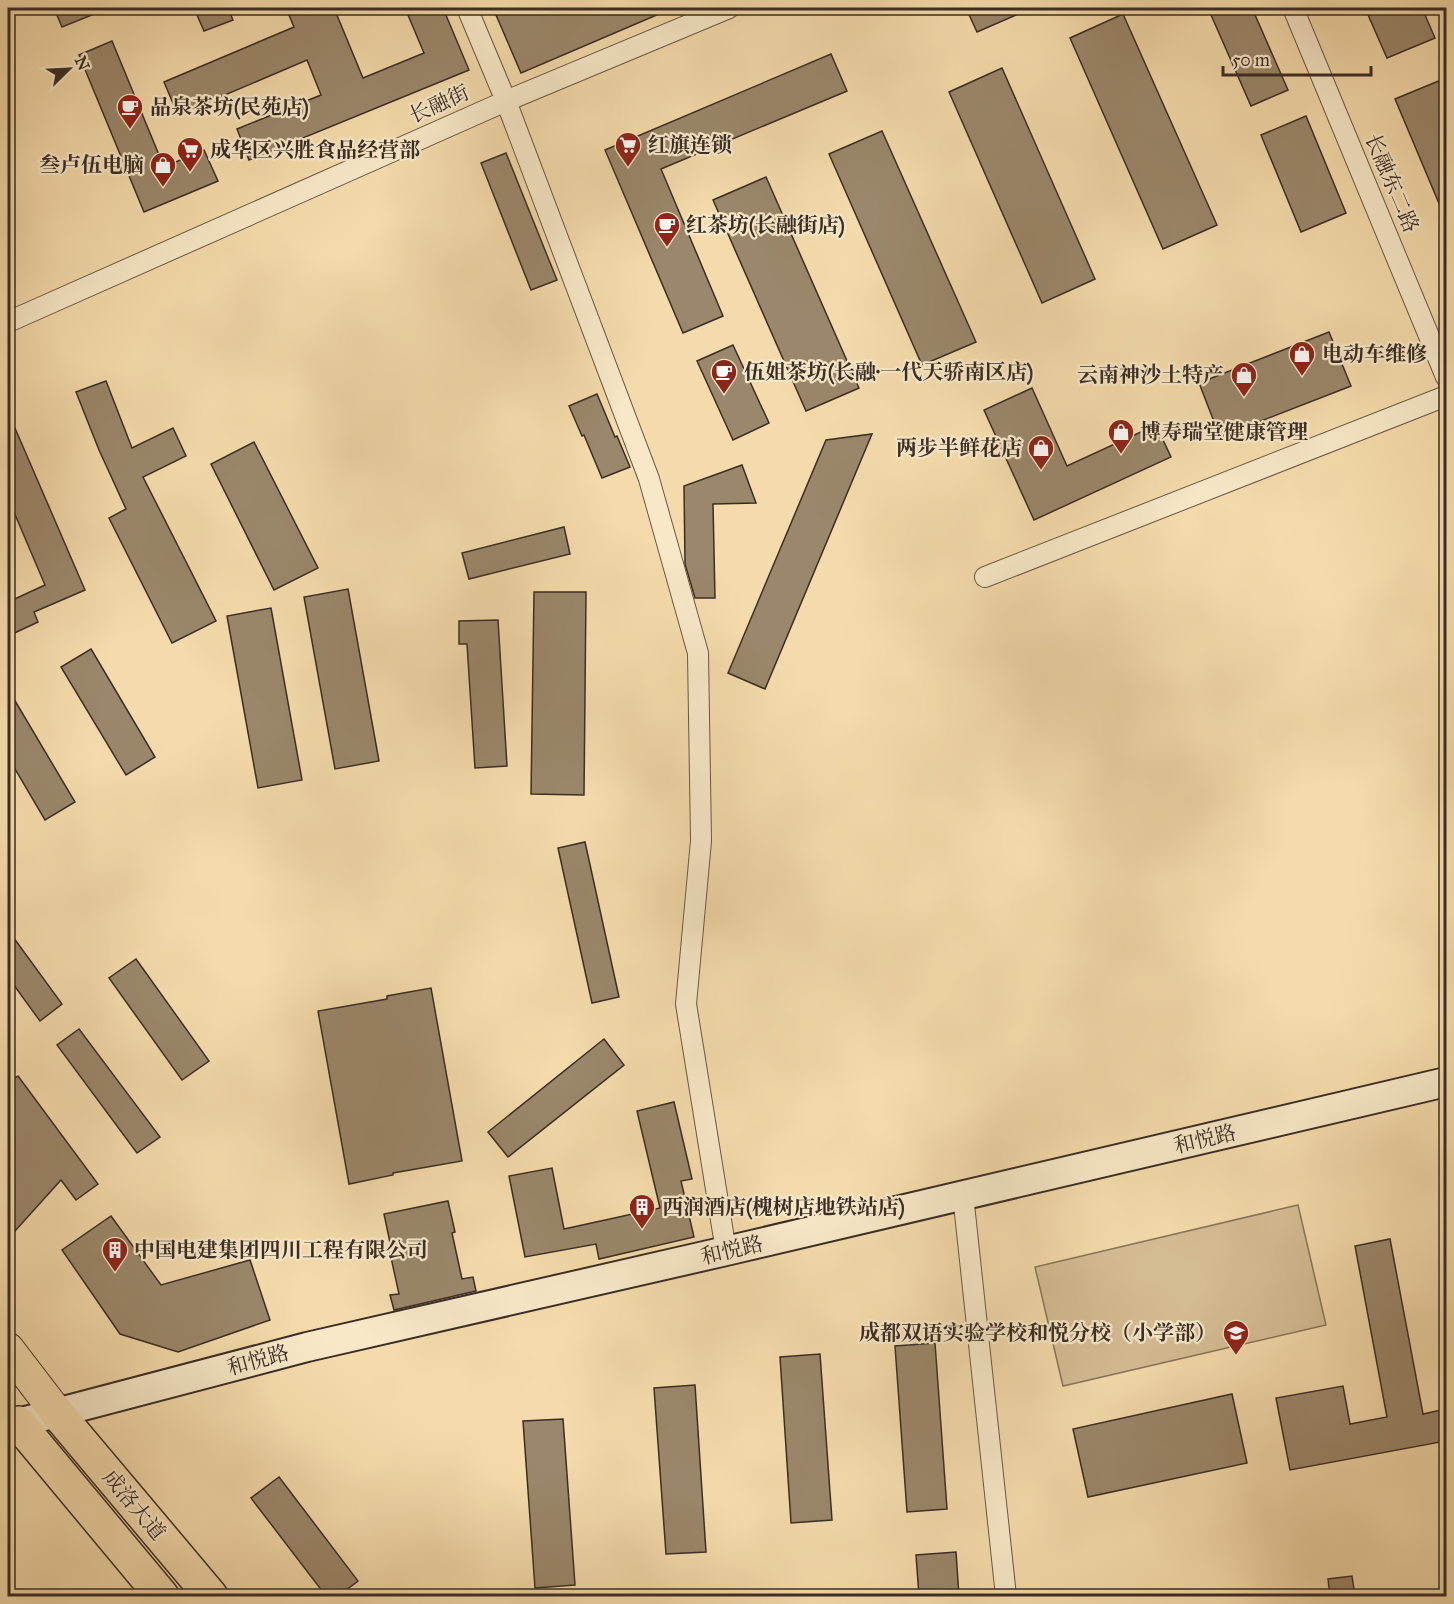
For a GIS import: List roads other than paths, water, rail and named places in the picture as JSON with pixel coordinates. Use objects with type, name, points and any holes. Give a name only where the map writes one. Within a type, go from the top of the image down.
[{"type":"highway","name":"成洛大道","points":[[57,1413],[211,1596]]},
{"type":"highway","name":"成洛大道","points":[[11,1418],[162,1596]]},
{"type":"main road","points":[[8,1349],[57,1413]]},
{"type":"street","points":[[467,8],[506,101],[649,479],[698,653],[701,841],[686,1004],[726,1251]]},
{"type":"street","name":"长融街","points":[[10,316],[506,101],[729,8]]},
{"type":"street","name":"长融东二路","points":[[1293,8],[1446,376]]},
{"type":"street","points":[[985,577],[1446,396]]},
{"type":"street","name":"和悦路","points":[[11,1418],[57,1413],[307,1347],[1446,1082]]},
{"type":"street","points":[[963,1195],[1006,1596]]},
{"type":"place","name":"品泉茶坊(民苑店)","points":[[130,130]]},
{"type":"place","name":"红旗连锁","points":[[628,168]]},
{"type":"place","name":"成华区兴胜食品经营部","points":[[190,173]]},
{"type":"place","name":"叁卢伍电脑","points":[[163,188]]},
{"type":"place","name":"红茶坊(长融街店)","points":[[667,248]]},
{"type":"place","name":"电动车维修","points":[[1302,377]]},
{"type":"place","name":"伍姐茶坊(长融·一代天骄南区店)","points":[[724,395]]},
{"type":"place","name":"云南神沙土特产","points":[[1244,398]]},
{"type":"place","name":"博寿瑞堂健康管理","points":[[1121,455]]},
{"type":"place","name":"两步半鲜花店","points":[[1041,471]]},
{"type":"place","name":"西润酒店(槐树店地铁站店)","points":[[642,1230]]},
{"type":"place","name":"中国电建集团四川工程有限公司","points":[[115,1273]]},
{"type":"place","name":"成都双语实验学校和悦分校（小学部）","points":[[1236,1356]]}]
